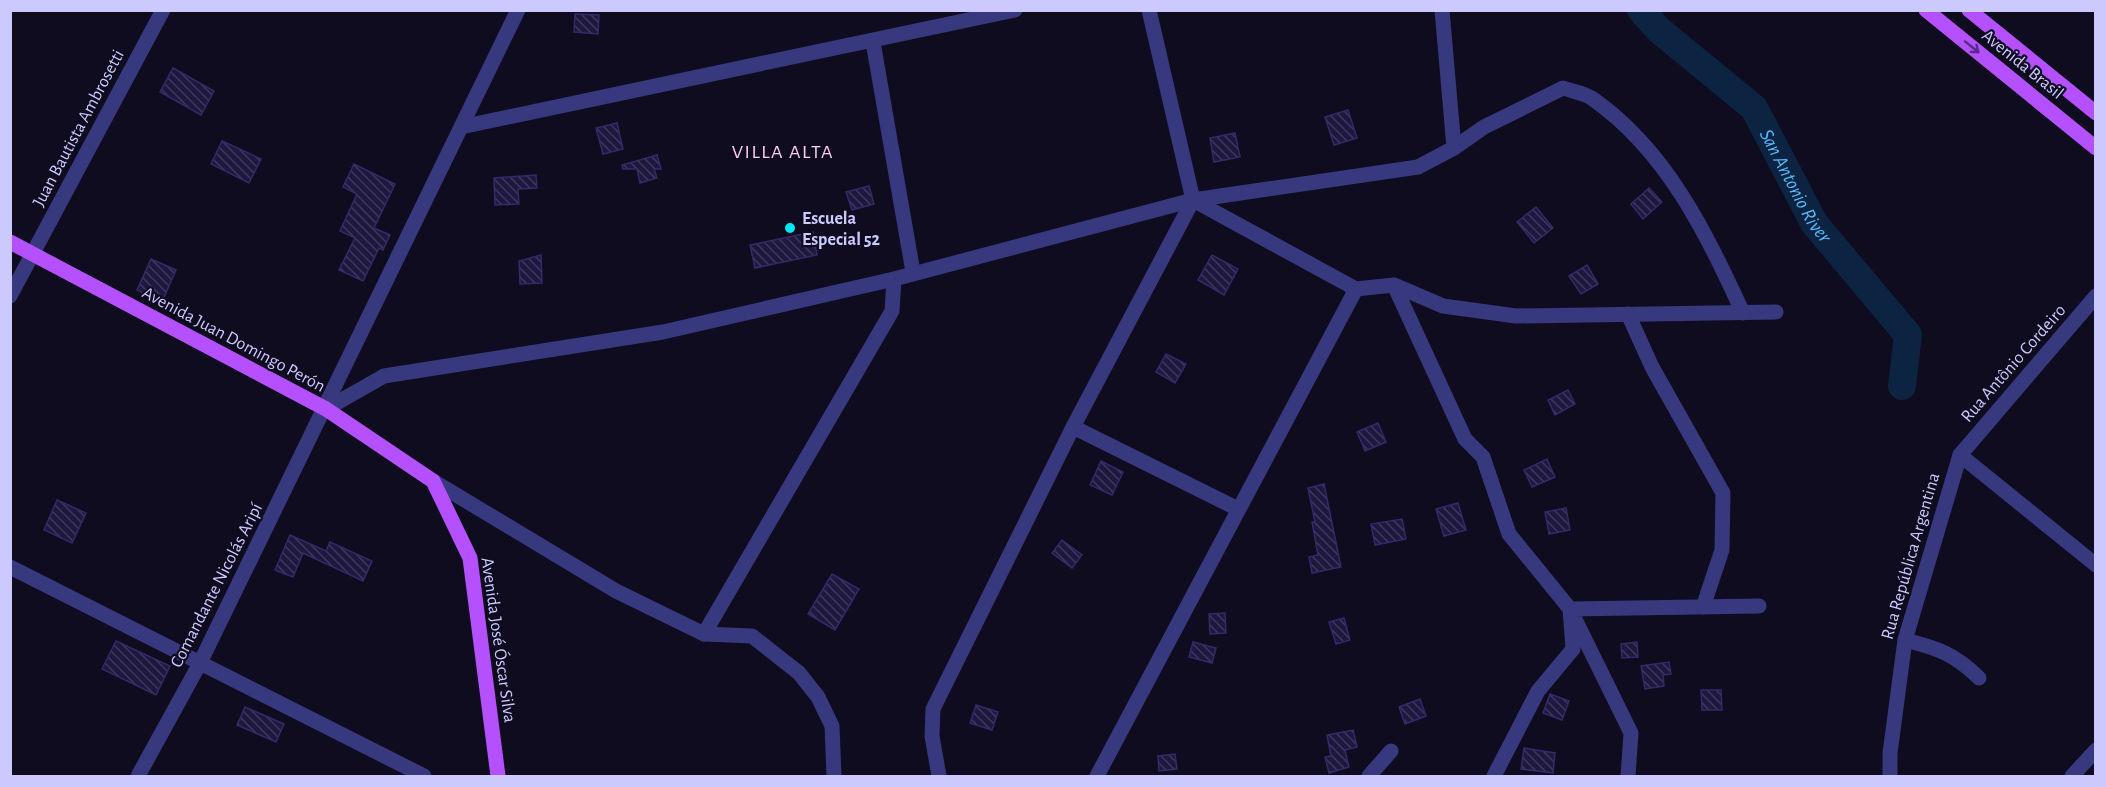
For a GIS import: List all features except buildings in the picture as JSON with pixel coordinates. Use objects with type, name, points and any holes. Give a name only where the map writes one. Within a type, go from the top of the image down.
[{"type":"main road","name":"Avenida Brasil","points":[[1926,10],[2096,148]]},
{"type":"main road","name":"Avenida Brasil","points":[[1969,10],[2096,113]]},
{"type":"main road","name":"Avenida Juan Domingo Perón","points":[[10,242],[326,410],[433,481]]},
{"type":"main road","name":"Avenida José Óscar Silva","points":[[433,481],[470,558],[498,777]]},
{"type":"street","name":"Juan Bautista Ambrosetti","points":[[10,296],[163,10]]},
{"type":"street","name":"Comandante Nicolás Aripí","points":[[138,777],[199,665],[326,410],[518,10]]},
{"type":"street","points":[[461,127],[873,42],[1015,10]]},
{"type":"street","points":[[939,777],[932,736],[933,709],[1073,427],[1192,200],[1149,10]]},
{"type":"street","points":[[1442,10],[1454,148]]},
{"type":"street","points":[[873,42],[913,272]]},
{"type":"street","points":[[326,410],[384,376],[663,332],[894,279],[913,272],[1192,200],[1418,167],[1454,148],[1484,127],[1563,88],[1591,98],[1650,149],[1702,227],[1743,313]]},
{"type":"street","points":[[1192,200],[1356,289],[1394,285],[1443,306],[1516,316],[1776,312]]},
{"type":"street","points":[[704,634],[892,311],[894,279]]},
{"type":"street","points":[[1394,285],[1465,439],[1483,457],[1509,534],[1570,609],[1631,733],[1628,777]]},
{"type":"street","points":[[1097,777],[1238,509],[1308,384],[1356,289]]},
{"type":"street","name":"Rua Antônio Cordeiro","points":[[1960,455],[2096,296]]},
{"type":"street","points":[[1628,314],[1652,367],[1723,493],[1722,550],[1703,607]]},
{"type":"street","points":[[1073,427],[1238,509]]},
{"type":"street","points":[[1960,455],[2096,565]]},
{"type":"street","name":"Rua República Argentina","points":[[1890,777],[1890,753],[1905,640],[1960,455]]},
{"type":"street","points":[[433,481],[616,591],[704,634],[752,636],[799,673],[818,697],[831,726],[834,777]]},
{"type":"street","points":[[10,567],[199,665],[424,777]]},
{"type":"street","points":[[1570,609],[1759,606]]},
{"type":"street","points":[[1494,777],[1538,691],[1573,649],[1570,609]]},
{"type":"street","points":[[1905,640],[1938,648],[1964,663],[1979,678]]},
{"type":"street","points":[[2072,777],[2096,750]]},
{"type":"street","points":[[1369,777],[1391,751]]},
{"type":"waterway","name":"San Antonio River","points":[[1641,10],[1659,30],[1754,108],[1814,223],[1908,335],[1902,386]]},
{"type":"place","name":"Escuela Especial 52","points":[[790,228]]},
{"type":"district","name":"VILLA ALTA","points":[[783,151]]}]
